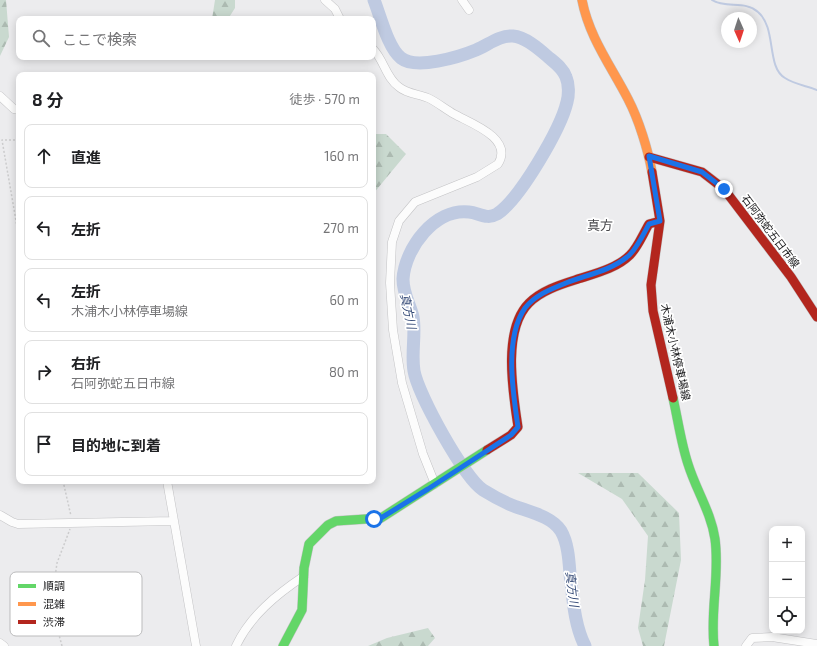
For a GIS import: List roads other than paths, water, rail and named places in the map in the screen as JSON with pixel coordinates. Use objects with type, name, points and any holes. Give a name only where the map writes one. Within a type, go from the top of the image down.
[{"type":"main road","name":"木浦木小林停車場線","points":[[582,0],[591,33],[629,101],[649,156],[660,221],[651,285],[652,311],[688,464],[711,519],[715,540],[717,580],[712,626],[714,646]]},
{"type":"main road","name":"石阿弥蛇五日市線","points":[[649,156],[702,172],[724,189],[791,277],[817,317]]},
{"type":"main road","points":[[283,646],[302,610],[306,556],[310,544],[328,525],[336,521],[381,518],[479,454],[511,435],[518,427],[512,369],[514,341],[517,322],[526,307],[537,297],[551,289],[604,270],[628,257],[649,224],[660,221]]},
{"type":"street","points":[[325,0],[335,9],[338,16]]},
{"type":"street","points":[[462,0],[469,10]]},
{"type":"street","points":[[376,55],[390,78],[399,88],[434,101],[452,113],[485,129],[494,138],[502,153],[498,164],[477,177],[415,202],[399,221],[392,242],[391,290],[393,330],[402,383],[422,454],[438,482]]},
{"type":"street","points":[[0,96],[16,109]]},
{"type":"street","points":[[168,484],[196,646]]},
{"type":"street","points":[[0,515],[18,524],[174,521]]},
{"type":"street","points":[[236,646],[263,608],[277,594],[304,576]]},
{"type":"street","points":[[746,646],[752,638],[772,637],[817,644]]},
{"type":"street","points":[[0,643],[4,646]]},
{"type":"waterway","name":"真方川","points":[[374,0],[392,47],[401,58],[408,61],[427,63],[449,59],[476,50],[503,37],[513,36],[531,43],[540,50],[561,68],[567,80],[568,99],[557,128],[528,179],[517,194],[506,206],[493,216],[469,212],[456,212],[445,216],[434,223],[424,232],[409,255],[403,279],[404,289],[414,323],[414,371],[424,398],[454,453],[465,470],[483,490],[509,504],[544,517],[551,521],[561,531],[568,552],[576,620],[585,646]]},
{"type":"waterway","points":[[712,0],[717,3],[747,6],[758,12],[764,19],[768,28],[773,57],[779,73],[792,82],[817,90]]},
{"type":"district","name":"真方","points":[[600,225]]}]
